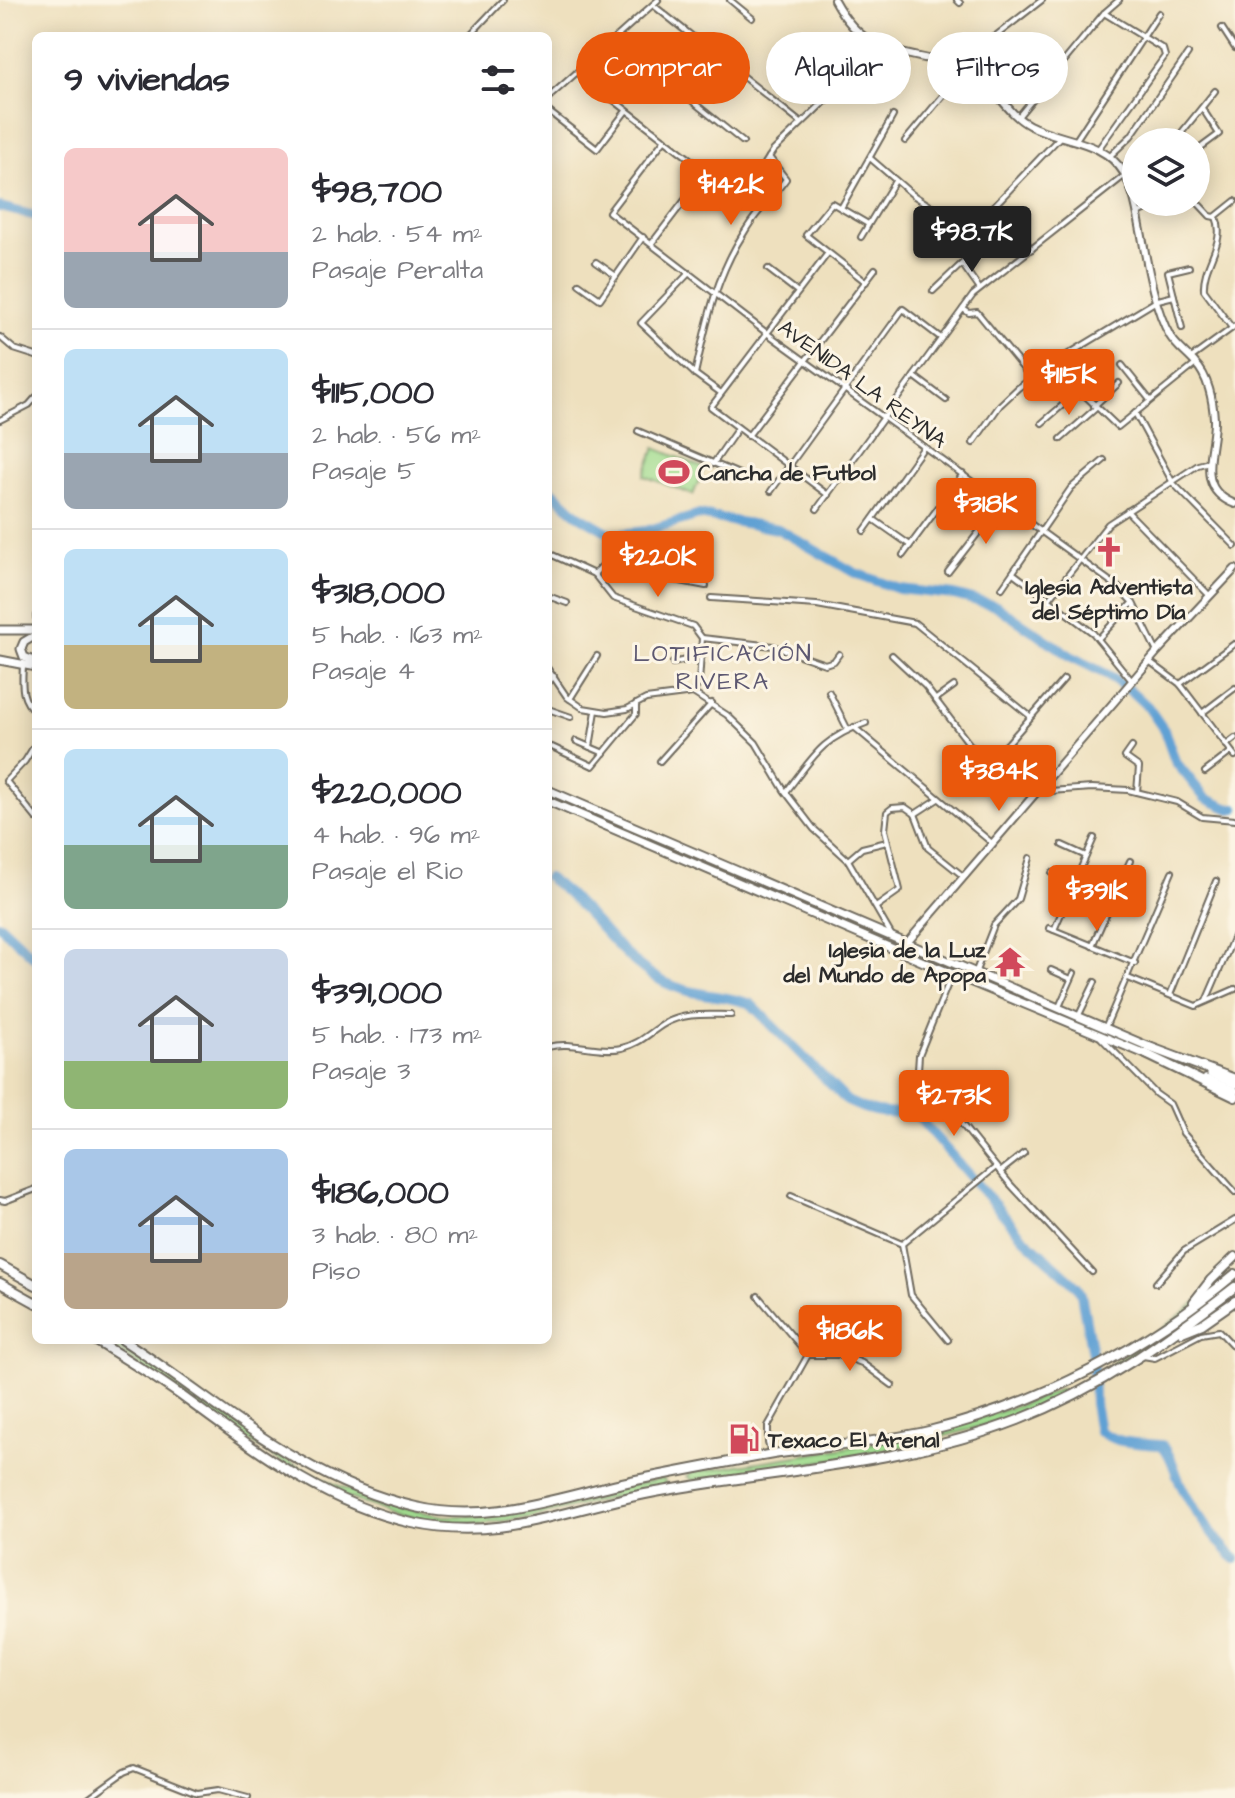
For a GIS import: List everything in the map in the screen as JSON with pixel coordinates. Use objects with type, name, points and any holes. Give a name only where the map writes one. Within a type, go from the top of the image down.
[{"type":"highway","points":[[1147,1050],[1235,1082]]},
{"type":"highway","points":[[1147,1050],[1235,1094]]},
{"type":"highway","points":[[1189,1309],[1211,1280],[1235,1257]]},
{"type":"highway","points":[[0,1265],[32,1283]]},
{"type":"highway","points":[[129,1344],[310,1468],[352,1488],[406,1505],[449,1513],[512,1510],[692,1470],[929,1431],[996,1411],[1059,1385],[1109,1358],[1189,1309],[1235,1274]]},
{"type":"highway","points":[[0,1283],[32,1301]]},
{"type":"highway","points":[[101,1344],[312,1487],[364,1509],[412,1523],[462,1528],[509,1527],[666,1490],[934,1445],[1015,1421],[1066,1399],[1143,1356],[1235,1287]]},
{"type":"highway","points":[[1170,1337],[1202,1324],[1235,1301]]},
{"type":"highway","points":[[690,1486],[685,1486],[682,1481],[684,1475],[692,1470]]},
{"type":"highway","points":[[661,1476],[670,1481],[666,1490]]},
{"type":"main road","points":[[0,630],[32,633]]},
{"type":"main road","points":[[32,636],[21,649],[24,657],[32,662]]},
{"type":"main road","points":[[0,660],[32,665]]},
{"type":"main road","points":[[552,792],[1105,1028],[1147,1050]]},
{"type":"main road","points":[[552,803],[952,974],[1147,1050]]},
{"type":"street","points":[[473,32],[503,0]]},
{"type":"street","points":[[623,32],[658,0]]},
{"type":"street","points":[[730,0],[752,18]]},
{"type":"street","points":[[834,0],[851,27],[858,32]]},
{"type":"street","points":[[1003,32],[1042,0]]},
{"type":"street","points":[[1018,117],[1104,13],[1119,0]]},
{"type":"street","points":[[653,5],[801,123]]},
{"type":"street","points":[[1099,148],[1163,60],[1163,49],[1104,13]]},
{"type":"street","points":[[1075,142],[1159,13]]},
{"type":"street","points":[[1222,28],[1235,48]]},
{"type":"street","points":[[1110,156],[1131,136],[1188,54]]},
{"type":"street","points":[[552,94],[576,73]]},
{"type":"street","points":[[1186,128],[1215,91]]},
{"type":"street","points":[[619,104],[703,172],[704,177],[652,243]]},
{"type":"street","points":[[696,104],[743,142]]},
{"type":"street","points":[[751,185],[769,157],[821,104]]},
{"type":"street","points":[[905,141],[933,104]]},
{"type":"street","points":[[1006,104],[1027,124],[1059,138],[1099,148],[1122,171]]},
{"type":"street","points":[[1202,108],[1219,134],[1210,141]]},
{"type":"street","points":[[552,114],[597,149],[627,110]]},
{"type":"street","points":[[841,208],[893,116]]},
{"type":"street","points":[[870,158],[913,195],[970,231],[1059,138]]},
{"type":"street","name":"AVENIDA LA REYNA","points":[[665,139],[609,212],[844,390],[1118,587],[1133,603],[1157,652]]},
{"type":"street","points":[[695,374],[714,291],[733,250],[767,200],[784,182],[785,176],[769,157]]},
{"type":"street","points":[[817,509],[973,295],[1122,177]]},
{"type":"street","points":[[861,237],[895,180]]},
{"type":"street","points":[[1210,216],[1215,217],[1235,201]]},
{"type":"street","points":[[866,282],[808,238],[807,233],[832,203],[868,224]]},
{"type":"street","points":[[993,206],[1032,249]]},
{"type":"street","points":[[1137,216],[1147,266],[1170,335],[1194,361],[1208,386],[1214,420],[1209,462],[1212,483],[1217,492],[1235,504]]},
{"type":"street","points":[[1052,364],[1116,426],[1234,327],[1204,290],[1207,269],[1219,240],[1215,217]]},
{"type":"street","points":[[933,291],[992,235]]},
{"type":"street","points":[[579,284],[600,299],[643,237]]},
{"type":"street","points":[[828,253],[711,407],[828,495]]},
{"type":"street","points":[[596,262],[616,276]]},
{"type":"street","points":[[962,264],[980,289]]},
{"type":"street","points":[[1182,328],[1168,272],[1189,267]]},
{"type":"street","points":[[768,269],[799,292]]},
{"type":"street","points":[[748,436],[875,269]]},
{"type":"street","points":[[689,273],[641,323],[695,374],[721,393]]},
{"type":"street","points":[[973,443],[1000,405],[1032,378],[1158,300],[1174,296]]},
{"type":"street","points":[[771,491],[903,309],[941,338]]},
{"type":"street","points":[[963,309],[969,313],[977,312],[1032,378]]},
{"type":"street","points":[[0,337],[14,349],[32,355]]},
{"type":"street","points":[[1122,365],[1150,400]]},
{"type":"street","points":[[914,376],[946,400]]},
{"type":"street","points":[[1061,439],[1119,383]]},
{"type":"street","points":[[1042,423],[1079,391]]},
{"type":"street","points":[[0,420],[32,402]]},
{"type":"street","points":[[1135,413],[1173,483],[1235,546]]},
{"type":"street","points":[[713,464],[738,428]]},
{"type":"street","points":[[638,431],[746,477]]},
{"type":"street","points":[[864,531],[924,447]]},
{"type":"street","points":[[1002,588],[1071,488],[1104,460]]},
{"type":"street","points":[[1039,612],[1108,524],[1198,465],[1209,462]]},
{"type":"street","points":[[903,555],[963,474]]},
{"type":"street","points":[[948,572],[1002,502]]},
{"type":"street","points":[[1127,511],[1209,595]]},
{"type":"street","points":[[873,519],[910,546]]},
{"type":"street","points":[[552,555],[594,574],[613,598],[693,626],[702,638],[699,683],[693,693]]},
{"type":"street","points":[[594,574],[602,566],[706,586]]},
{"type":"street","points":[[906,944],[1149,661],[1235,569]]},
{"type":"street","points":[[1012,573],[1098,639],[1131,682]]},
{"type":"street","points":[[552,597],[567,603]]},
{"type":"street","points":[[711,598],[845,608],[915,623],[1030,716]]},
{"type":"street","points":[[1098,639],[1133,603]]},
{"type":"street","points":[[702,638],[773,646],[825,664],[834,661],[839,654]]},
{"type":"street","points":[[1180,684],[1234,644]]},
{"type":"street","points":[[892,655],[936,699],[987,763],[1004,778],[1036,792],[1092,788],[1137,792],[1177,802],[1202,817],[1232,820]]},
{"type":"street","points":[[570,699],[597,656]]},
{"type":"street","points":[[673,663],[702,656]]},
{"type":"street","points":[[1149,661],[1180,684],[1233,754],[1205,772]]},
{"type":"street","points":[[23,665],[22,693],[32,709]]},
{"type":"street","points":[[552,674],[570,699],[583,708],[596,711],[627,709],[646,699],[693,693],[712,703],[756,743],[786,792],[814,829],[848,860],[894,939]]},
{"type":"street","points":[[987,763],[1064,679]]},
{"type":"street","points":[[936,699],[954,686]]},
{"type":"street","points":[[1202,713],[1235,688]]},
{"type":"street","points":[[829,692],[851,729],[992,843]]},
{"type":"street","points":[[660,761],[712,703]]},
{"type":"street","points":[[552,747],[593,766],[636,714],[636,704]]},
{"type":"street","points":[[552,710],[571,717]]},
{"type":"street","points":[[590,747],[596,711]]},
{"type":"street","points":[[786,792],[822,745],[866,723]]},
{"type":"street","points":[[1226,745],[1235,738]]},
{"type":"street","points":[[576,741],[604,753]]},
{"type":"street","points":[[1132,747],[1125,757],[1139,767],[1137,792]]},
{"type":"street","points":[[32,752],[6,781],[32,813]]},
{"type":"street","points":[[915,814],[938,799]]},
{"type":"street","points":[[875,907],[900,890],[884,820],[892,808],[905,807],[915,814],[928,848],[963,876]]},
{"type":"street","points":[[1094,838],[1052,929],[1135,963]]},
{"type":"street","points":[[848,860],[862,848],[887,842]]},
{"type":"street","points":[[1062,845],[1086,856]]},
{"type":"street","points":[[975,974],[994,925],[1018,899],[1030,858]]},
{"type":"street","points":[[1092,946],[1130,861]]},
{"type":"street","points":[[1105,1028],[1172,872]]},
{"type":"street","points":[[1052,873],[1075,884]]},
{"type":"street","points":[[1170,995],[1216,881]]},
{"type":"street","points":[[1205,1004],[1235,934]]},
{"type":"street","points":[[1051,970],[1072,976],[1058,1009]]},
{"type":"street","points":[[952,974],[919,1055],[918,1070],[998,1170],[1092,1272]]},
{"type":"street","points":[[1128,978],[1196,1006],[1235,989]]},
{"type":"street","points":[[1078,1018],[1095,982]]},
{"type":"street","points":[[552,1046],[620,1048],[643,1041],[665,1023],[685,1016],[731,1015]]},
{"type":"street","points":[[1094,1031],[1156,1094],[1170,1104],[1183,1133],[1235,1192]]},
{"type":"street","points":[[902,1244],[984,1177],[1024,1153]]},
{"type":"street","points":[[0,1200],[32,1191]]},
{"type":"street","points":[[791,1196],[902,1244]]},
{"type":"street","points":[[1156,1283],[1184,1251],[1235,1220]]},
{"type":"street","points":[[902,1244],[911,1295],[948,1340]]},
{"type":"street","points":[[758,1296],[808,1355],[840,1355],[862,1363],[892,1385]]},
{"type":"street","points":[[1143,1356],[1155,1358],[1201,1334],[1219,1331],[1235,1348]]},
{"type":"street","points":[[772,1455],[768,1426],[808,1355]]},
{"type":"street","points":[[88,1798],[134,1768],[197,1793],[218,1790],[248,1798]]},
{"type":"green space","name":"Cancha de Futbol","points":[[655,448],[704,468],[693,495],[644,476]]},
{"type":"green space","points":[[1235,1272],[1235,1282],[1178,1327],[1111,1368],[1111,1364],[1141,1345]]},
{"type":"green space","points":[[107,1344],[121,1344],[179,1381],[288,1461],[334,1484],[401,1508],[445,1516],[504,1515],[663,1478],[666,1483],[533,1517],[482,1524],[440,1523],[389,1512],[349,1498],[298,1474]]},
{"type":"green space","points":[[1061,1389],[1062,1397],[973,1429],[927,1441],[787,1467],[692,1480],[687,1476],[693,1472],[926,1432],[1017,1406]]},
{"type":"waterway","points":[[0,207],[32,215]]},
{"type":"waterway","points":[[552,491],[577,514],[613,535],[646,531],[699,515],[778,529],[855,573],[899,589],[954,595],[996,606],[1133,693],[1148,707],[1164,730],[1175,761],[1205,798],[1230,809],[1235,808]]},
{"type":"waterway","points":[[552,881],[631,959],[662,981],[684,990],[751,1004],[847,1101],[875,1112],[906,1113],[918,1117],[1023,1237],[1077,1286],[1093,1359],[1094,1403],[1099,1431],[1122,1441],[1162,1445],[1192,1505],[1212,1534],[1235,1559]]},
{"type":"waterway","points":[[0,925],[32,955]]},
{"type":"place","name":"Cancha de Futbol","points":[[674,472]]},
{"type":"place","name":"Iglesia Adventista del Séptimo Día","points":[[1109,552]]},
{"type":"place","name":"Iglesia de la Luz del Mundo de Apopa","points":[[1010,962]]},
{"type":"place","name":"Texaco El Arenal","points":[[744,1439]]},
{"type":"district","name":"LOTIFICACIÓN RIVERA","points":[[723,667]]}]
